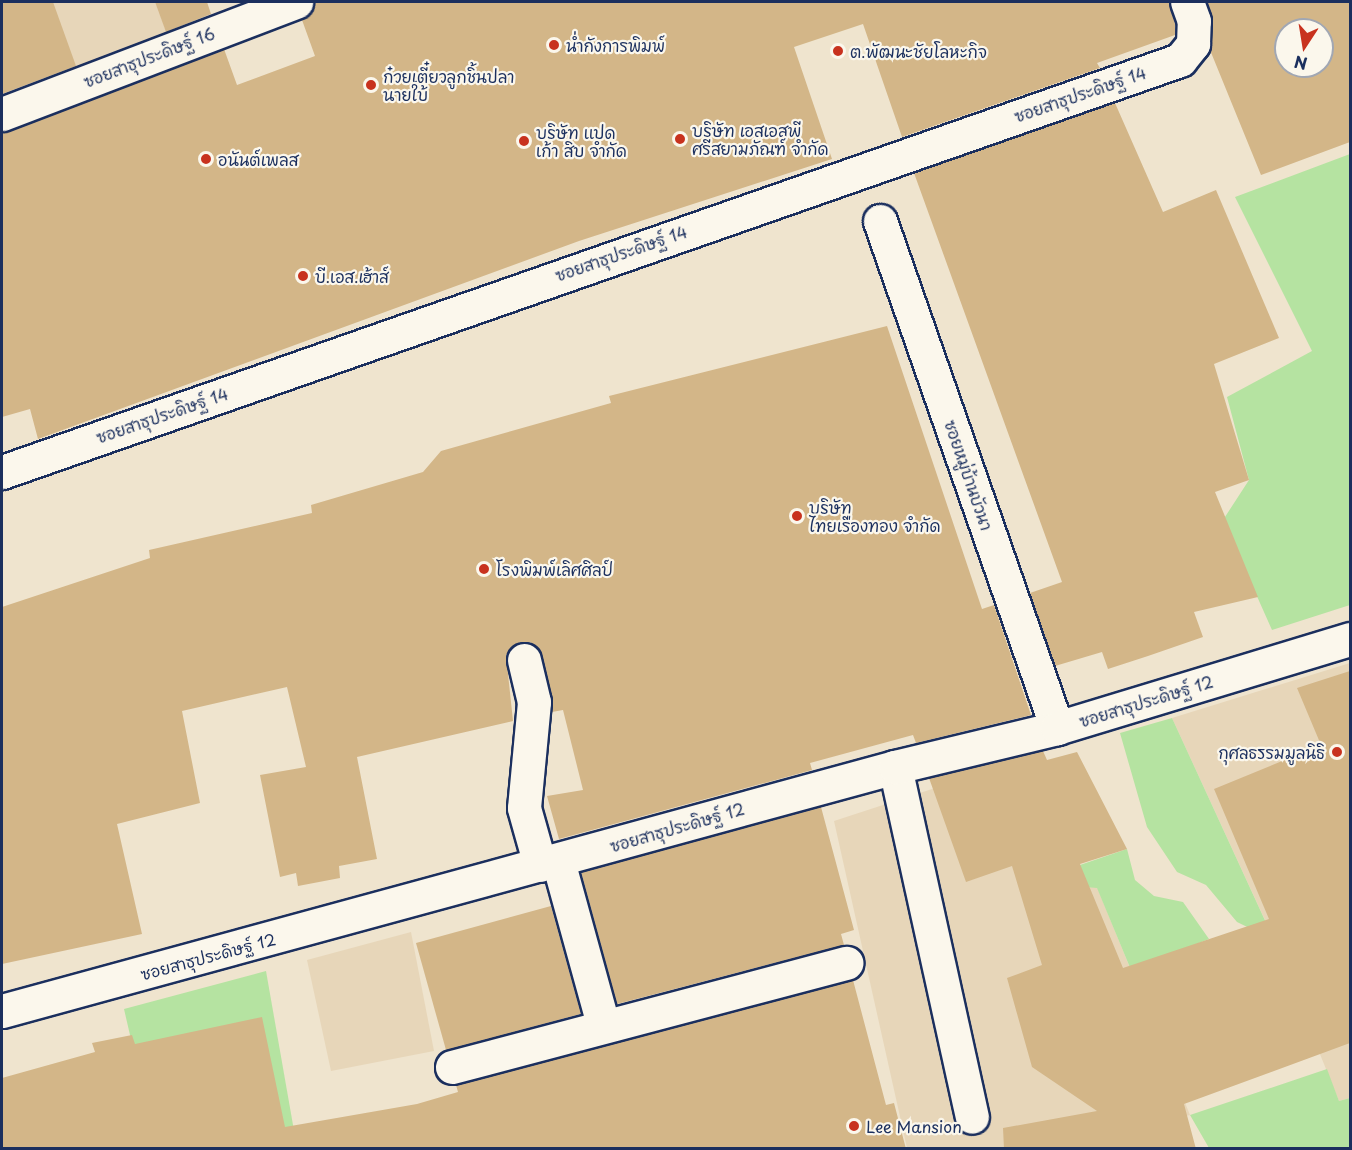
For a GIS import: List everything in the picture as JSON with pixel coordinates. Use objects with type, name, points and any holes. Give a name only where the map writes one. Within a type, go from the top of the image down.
[{"type":"street","name":"ซอยสาธุประดิษฐ์ 16","points":[[2,114],[296,2]]},
{"type":"street","name":"ซอยสาธุประดิษฐ์ 14","points":[[2,472],[1180,60],[1193,44],[1194,21],[1187,2]]},
{"type":"street","name":"ซอยหมู่บ้านบัวนา","points":[[880,221],[1057,728]]},
{"type":"street","name":"ซอยสาธุประดิษฐ์ 12","points":[[2,1011],[895,767],[1057,728],[1350,639]]},
{"type":"street","points":[[525,660],[534,702],[524,808],[549,863],[603,1024]]},
{"type":"street","points":[[895,767],[972,1116]]},
{"type":"street","points":[[452,1067],[603,1024],[847,963]]},
{"type":"shaded area","points":[[21,2],[155,2],[168,36],[49,79]]},
{"type":"shaded area","points":[[1350,663],[1350,1098],[1339,1101],[1270,931],[1172,718]]},
{"type":"shaded area","points":[[978,774],[1030,882],[1097,887],[1190,1115],[1063,1148],[907,1148],[834,821]]},
{"type":"shaded area","points":[[411,932],[434,1051],[331,1071],[307,960]]},
{"type":"green space","points":[[1350,154],[1350,605],[1272,630],[1223,520],[1249,480],[1227,397],[1312,351],[1235,197]]},
{"type":"green space","points":[[1172,718],[1274,940],[1237,922],[1206,885],[1177,872],[1147,827],[1120,733]]},
{"type":"green space","points":[[1127,849],[1135,880],[1154,896],[1183,902],[1209,939],[1131,970],[1097,888],[1030,882]]},
{"type":"green space","points":[[266,971],[296,1142],[156,1148],[124,1009]]},
{"type":"green space","points":[[1327,1069],[1339,1101],[1350,1098],[1350,1148],[1209,1148],[1190,1115]]},
{"type":"building","points":[[2,2],[53,2],[76,66],[2,94]]},
{"type":"building","points":[[155,2],[207,2],[211,14],[166,32]]},
{"type":"building","points":[[314,2],[1169,2],[1175,24],[1175,35],[1097,63],[1100,68],[902,137],[863,24],[794,47],[832,159],[579,241],[38,439],[30,409],[2,417],[2,132],[224,49],[237,85],[315,56],[302,20]]},
{"type":"building","points":[[1207,2],[1350,2],[1350,142],[1261,175],[1210,50],[1213,22]]},
{"type":"building","points":[[1115,103],[1163,212],[1216,190],[1279,338],[1214,364],[1249,480],[1215,492],[1258,597],[1194,612],[1203,637],[1148,656],[1108,669],[1102,652],[1055,666],[1030,593],[1062,582],[914,173]]},
{"type":"building","points":[[887,326],[982,609],[994,605],[1031,715],[916,743],[913,735],[810,763],[812,770],[559,839],[547,796],[583,790],[563,710],[552,712],[542,655],[530,642],[520,642],[506,655],[513,721],[357,757],[377,859],[339,866],[340,878],[298,886],[296,873],[280,877],[260,775],[306,767],[287,687],[182,711],[200,803],[117,824],[142,934],[2,964],[2,607],[150,558],[149,550],[312,513],[311,505],[423,472],[441,451],[611,403],[609,396]]},
{"type":"building","points":[[1350,671],[1350,1043],[1184,1104],[1196,1149],[1004,1149],[1003,1128],[1097,1111],[1032,1067],[1007,978],[1042,965],[1012,866],[966,882],[929,778],[1043,751],[1047,760],[1077,752],[1127,849],[1080,864],[1123,968],[1269,919],[1214,789],[1321,745],[1297,688]]},
{"type":"building","points":[[821,807],[854,930],[841,934],[844,945],[617,1004],[581,872]]},
{"type":"building","points":[[551,906],[581,1014],[446,1050],[416,943]]},
{"type":"building","points":[[853,980],[886,1105],[894,1103],[906,1149],[2,1149],[2,1078],[95,1052],[92,1043],[132,1035],[135,1044],[262,1017],[285,1127],[417,1104],[458,1092],[456,1085]]},
{"type":"place","name":"น่ำกังการพิมพ์","points":[[554,45]]},
{"type":"place","name":"ต.พัฒนะชัยโลหะกิจ","points":[[838,51]]},
{"type":"place","name":"ก๋วยเตี๋ยวลูกชิ้นปลา นายใบ้","points":[[371,85]]},
{"type":"place","name":"บริษัท เอสเอสพี ศรีสยามภัณฑ์ จำกัด","points":[[680,139]]},
{"type":"place","name":"บริษัท แปด เก้า สิบ จำกัด","points":[[524,141]]},
{"type":"place","name":"อนันต์เพลส","points":[[206,159]]},
{"type":"place","name":"บี.เอส.เฮ้าส์","points":[[303,276]]},
{"type":"place","name":"บริษัท ไทยเรืองทอง จำกัด","points":[[797,516]]},
{"type":"place","name":"โรงพิมพ์เลิศศิลป์","points":[[484,569]]},
{"type":"place","name":"กุศลธรรมมูลนิธิ","points":[[1337,752]]},
{"type":"place","name":"Lee Mansion","points":[[854,1126]]}]
